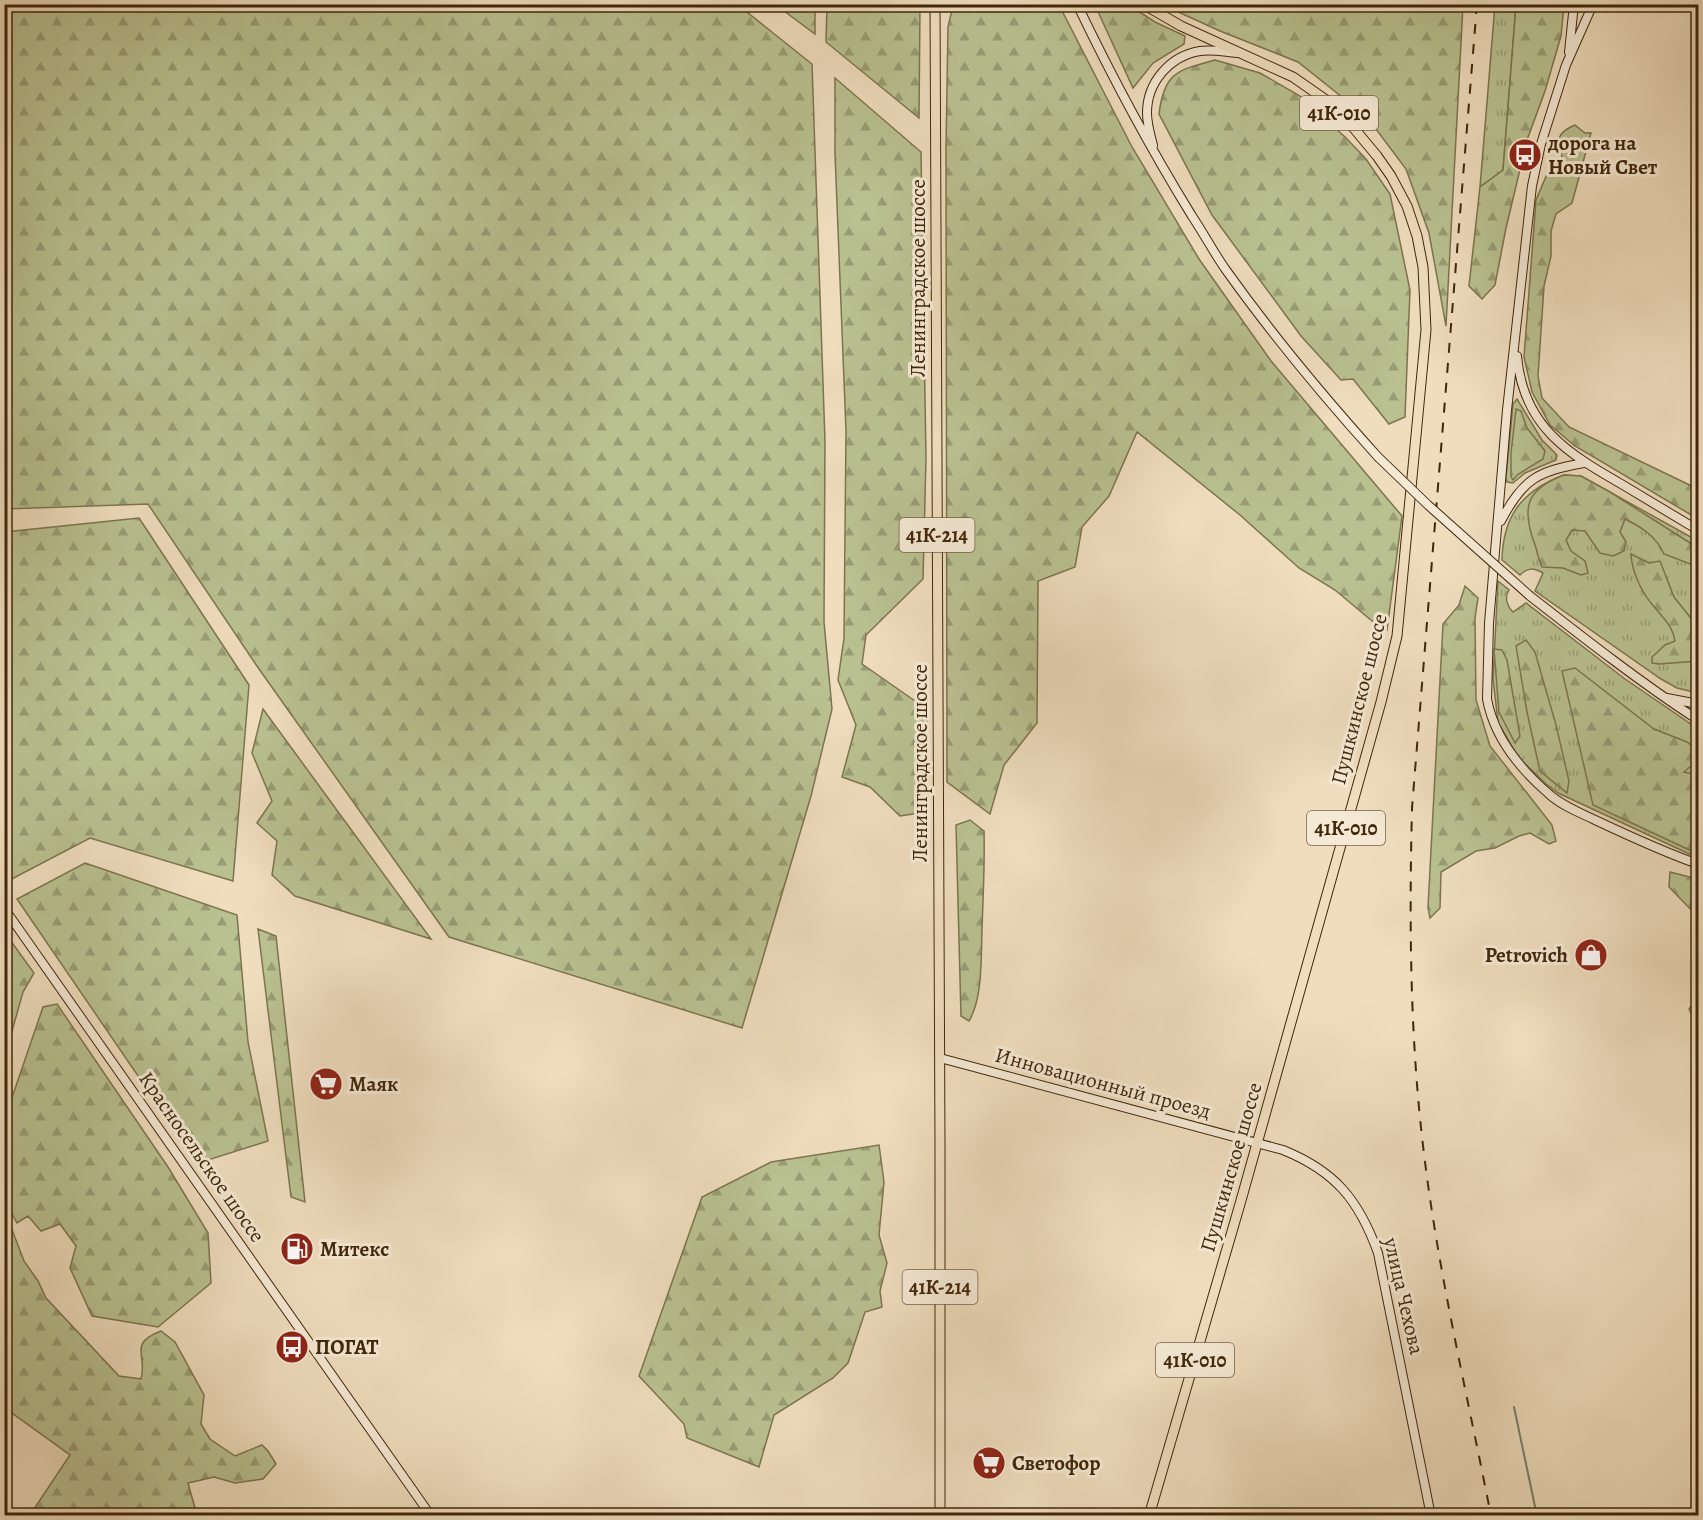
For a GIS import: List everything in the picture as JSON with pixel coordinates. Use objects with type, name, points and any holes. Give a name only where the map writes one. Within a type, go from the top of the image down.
[{"type":"main road","name":"Пушкинское шоссе","points":[[1143,4],[1181,26],[1293,77],[1326,100],[1352,126],[1391,176],[1407,207],[1417,236],[1423,267],[1426,330],[1397,636],[1378,713],[1257,1143],[1149,1515]]},
{"type":"main road","name":"Ленинградское шоссе","points":[[936,7],[940,1515]]},
{"type":"street","points":[[1077,4],[1157,160],[1225,269],[1285,350],[1330,404],[1378,457],[1530,596],[1665,698],[1698,720]]},
{"type":"street","points":[[1575,4],[1582,11],[1592,7]]},
{"type":"street","points":[[1568,58],[1575,4]]},
{"type":"street","points":[[1592,7],[1568,58],[1541,144],[1532,186],[1507,410],[1489,623],[1486,673],[1490,712],[1502,741],[1550,795],[1609,827],[1698,864]]},
{"type":"street","points":[[1157,160],[1149,130],[1147,111],[1151,91],[1163,69],[1180,57],[1202,51],[1241,53]]},
{"type":"street","points":[[1515,338],[1518,371],[1528,400],[1539,422],[1556,441],[1584,463],[1698,530]]},
{"type":"street","points":[[1498,528],[1509,505],[1534,476],[1556,468],[1584,463]]},
{"type":"street","points":[[1665,698],[1698,704]]},
{"type":"street","name":"Красносельское шоссе","points":[[4,908],[431,1515]]},
{"type":"street","name":"Инновационный проезд","points":[[940,1058],[1257,1143]]},
{"type":"street","name":"улица Чехова","points":[[1257,1143],[1303,1158],[1328,1174],[1345,1191],[1370,1233],[1385,1286],[1431,1515]]},
{"type":"green space","points":[[4,5],[738,5],[812,64],[825,441],[824,622],[832,709],[811,796],[742,1028],[449,937],[259,669],[148,504],[5,509]]},
{"type":"green space","points":[[776,5],[815,5],[815,34]]},
{"type":"green space","points":[[827,5],[920,5],[919,118],[826,42]]},
{"type":"green space","points":[[953,5],[1059,5],[1132,147],[1199,259],[1271,361],[1402,516],[1387,630],[1372,621],[1335,590],[1299,568],[1240,515],[1137,432],[1109,496],[1082,527],[1075,567],[1038,581],[1037,723],[1004,765],[990,814],[947,782],[946,147],[948,27]]},
{"type":"green space","points":[[1095,5],[1129,5],[1155,22],[1185,36],[1184,44],[1153,63],[1133,88]]},
{"type":"green space","points":[[1163,5],[1463,5],[1446,326],[1429,233],[1406,169],[1367,117],[1298,62]]},
{"type":"green space","points":[[1495,5],[1516,5],[1503,171],[1480,187]]},
{"type":"green space","points":[[1516,5],[1564,5],[1561,36],[1545,91],[1527,140],[1495,285],[1482,299],[1469,286],[1480,187],[1503,170]]},
{"type":"green space","points":[[1215,60],[1260,73],[1300,96],[1366,159],[1390,194],[1410,290],[1405,417],[1389,424],[1353,379],[1341,380],[1301,336],[1212,215],[1159,114],[1165,89],[1175,75],[1182,70]]},
{"type":"green space","points":[[835,78],[921,152],[926,458],[923,579],[866,635],[862,664],[928,710],[919,813],[900,816],[870,787],[842,777],[856,725],[838,680],[844,638],[846,431],[835,154]]},
{"type":"green space","points":[[1575,125],[1585,133],[1591,133],[1572,203],[1556,214],[1551,231],[1551,256],[1544,286],[1538,376],[1542,398],[1569,427],[1698,489],[1698,519],[1575,446],[1550,425],[1532,392],[1524,357],[1536,200],[1547,174],[1555,168],[1562,156],[1559,137]]},
{"type":"green space","points":[[1517,399],[1542,440],[1557,455],[1556,460],[1525,473],[1513,483],[1507,482],[1506,478],[1513,404]]},
{"type":"green space","points":[[1516,409],[1521,411],[1527,428],[1545,451],[1543,459],[1517,475],[1513,480],[1511,453]]},
{"type":"green space","points":[[1564,475],[1581,476],[1698,541],[1698,693],[1677,688],[1661,679],[1535,591],[1543,573],[1531,569],[1520,575],[1502,560],[1506,530],[1518,506],[1537,488]]},
{"type":"green space","points":[[1564,475],[1581,476],[1698,548],[1698,567],[1664,554],[1648,533],[1625,519],[1620,532],[1626,542],[1624,551],[1613,556],[1600,553],[1585,531],[1572,530],[1566,540],[1571,551],[1585,561],[1588,573],[1581,575],[1563,568],[1542,567],[1528,520],[1530,501],[1541,487]]},
{"type":"green space","points":[[139,518],[249,685],[233,881],[90,838],[6,882],[4,879],[5,532]]},
{"type":"green space","points":[[1631,554],[1649,563],[1660,561],[1674,597],[1698,627],[1698,661],[1652,663],[1652,657],[1665,645],[1675,641],[1665,620],[1639,584]]},
{"type":"green space","points":[[1498,581],[1509,590],[1507,601],[1513,612],[1526,603],[1625,679],[1698,729],[1698,858],[1558,793],[1518,757],[1498,722],[1493,679]]},
{"type":"green space","points":[[1465,586],[1478,598],[1475,618],[1476,700],[1490,746],[1552,825],[1556,841],[1549,844],[1530,833],[1495,848],[1476,851],[1441,872],[1440,908],[1430,918],[1428,908],[1443,624],[1459,605]]},
{"type":"green space","points":[[1526,640],[1535,652],[1556,725],[1569,781],[1567,793],[1540,771],[1516,646]]},
{"type":"green space","points":[[1494,649],[1502,650],[1507,660],[1520,736],[1515,743],[1499,712]]},
{"type":"green space","points":[[1575,668],[1654,729],[1687,742],[1698,751],[1698,760],[1684,772],[1698,775],[1698,854],[1593,805],[1562,671]]},
{"type":"green space","points":[[263,709],[431,939],[295,896],[272,875],[277,841],[257,823],[272,801],[252,753]]},
{"type":"green space","points":[[970,820],[984,831],[984,855],[979,989],[974,1012],[969,1021],[961,1016],[956,825]]},
{"type":"green space","points":[[85,863],[237,915],[248,1042],[268,1141],[208,1160],[175,1130],[17,899]]},
{"type":"green space","points":[[1670,872],[1698,879],[1698,917],[1669,887]]},
{"type":"green space","points":[[258,929],[276,936],[305,1202],[291,1197]]},
{"type":"green space","points":[[5,933],[34,973],[23,992],[5,1056]]},
{"type":"green space","points":[[1698,995],[1698,1028],[1689,1009]]},
{"type":"green space","points":[[57,1004],[168,1167],[208,1233],[211,1283],[158,1327],[92,1316],[70,1268],[76,1246],[60,1224],[41,1231],[28,1216],[17,1223],[5,1201],[5,1118],[43,1007]]},
{"type":"green space","points":[[879,1145],[884,1182],[879,1235],[887,1263],[880,1291],[882,1307],[865,1312],[848,1363],[833,1378],[774,1415],[759,1467],[687,1438],[684,1424],[639,1376],[702,1197],[771,1162]]},
{"type":"green space","points":[[5,1224],[11,1227],[24,1261],[38,1281],[46,1298],[119,1376],[141,1379],[142,1346],[151,1336],[161,1331],[175,1342],[204,1395],[201,1424],[210,1439],[235,1456],[262,1445],[276,1464],[263,1479],[235,1483],[214,1477],[188,1483],[197,1515],[175,1515],[174,1510],[165,1509],[156,1515],[30,1515],[70,1455],[5,1408]]},
{"type":"waterway","points":[[1514,1407],[1537,1516]]},
{"type":"railway","points":[[1477,4],[1412,808],[1411,941],[1416,1074],[1431,1207],[1446,1295],[1491,1516]]},
{"type":"place","name":"дорога на Новый Свет","points":[[1525,155]]},
{"type":"place","name":"Petrovich","points":[[1591,955]]},
{"type":"place","name":"Маяк","points":[[326,1084]]},
{"type":"place","name":"Митекс","points":[[297,1249]]},
{"type":"place","name":"ПОГАТ","points":[[292,1347]]},
{"type":"place","name":"Светофор","points":[[989,1463]]}]
